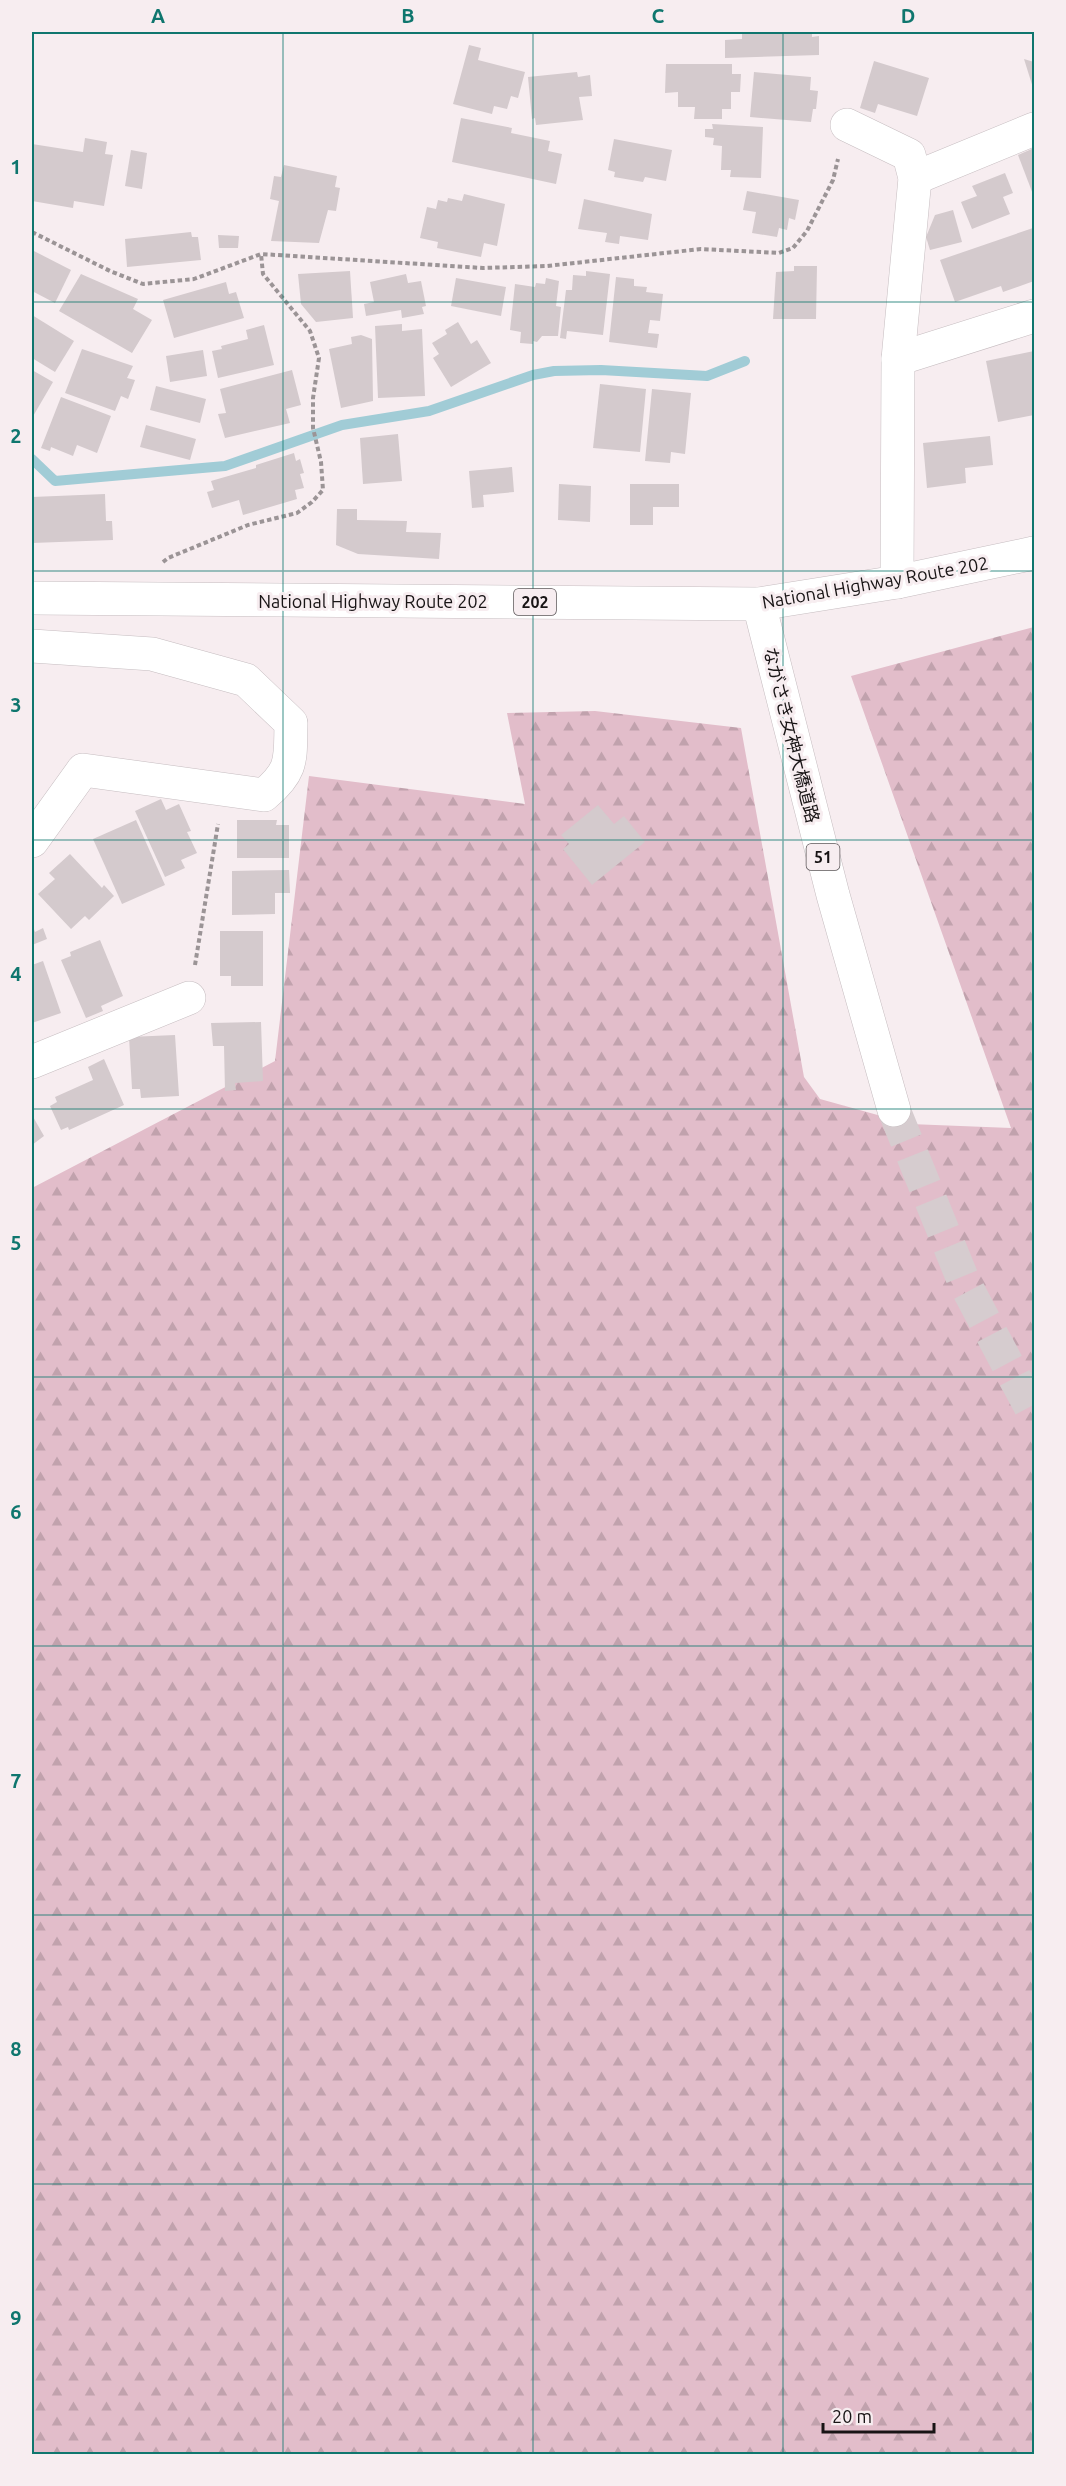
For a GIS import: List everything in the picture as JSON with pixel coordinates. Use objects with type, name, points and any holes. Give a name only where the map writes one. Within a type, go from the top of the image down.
[{"type":"main road","points":[[847,125],[909,155],[915,178],[898,359],[897,582]]},
{"type":"main road","points":[[915,178],[1035,129]]},
{"type":"main road","points":[[898,359],[1035,316]]},
{"type":"main road","name":"National Highway Route 202","points":[[32,598],[759,604],[897,582],[1035,553]]},
{"type":"main road","name":"ながさき女神大橋道路","points":[[759,604],[833,895],[894,1110]]},
{"type":"main road","points":[[32,646],[152,654],[246,680],[291,723],[290,762],[280,782],[264,795],[83,770],[32,841]]},
{"type":"main road","points":[[32,1062],[189,998]]},
{"type":"path","points":[[32,232],[110,271],[143,284],[194,279],[261,254],[483,268],[547,266],[701,249],[779,253],[793,248],[807,231],[833,180],[847,125]]},
{"type":"path","points":[[123,599],[168,558],[248,525],[297,513],[323,490],[321,462],[313,428],[319,358],[310,330],[263,274],[261,254]]},
{"type":"path","points":[[189,998],[224,790]]},
{"type":"green space","points":[[1034,627],[1034,2454],[32,2454],[32,1188],[275,1061],[309,776],[525,804],[507,713],[595,711],[741,728],[804,1077],[820,1099],[910,1124],[1011,1128],[851,676]]},
{"type":"building","points":[[761,32],[812,32],[812,37],[819,36],[819,55],[725,58],[725,40],[742,39],[742,34],[761,34]]},
{"type":"building","points":[[469,45],[481,48],[478,60],[525,72],[518,98],[511,96],[507,109],[494,106],[492,114],[453,104]]},
{"type":"building","points":[[1024,59],[1034,62],[1034,91]]},
{"type":"building","points":[[874,61],[929,78],[917,116],[878,104],[875,113],[860,108]]},
{"type":"building","points":[[666,64],[732,64],[732,74],[741,74],[740,92],[731,92],[731,109],[722,109],[722,119],[694,119],[695,107],[678,107],[678,92],[665,93]]},
{"type":"building","points":[[577,72],[578,77],[590,75],[592,96],[579,97],[583,120],[536,125],[535,118],[532,119],[528,77]]},
{"type":"building","points":[[754,72],[811,77],[810,90],[818,91],[816,109],[813,109],[811,122],[750,117]]},
{"type":"building","points":[[461,118],[512,128],[511,133],[550,141],[548,151],[562,154],[556,184],[452,162]]},
{"type":"building","points":[[712,124],[763,127],[761,178],[730,177],[731,170],[721,170],[722,146],[713,145],[714,138],[705,137],[705,129],[713,129]]},
{"type":"building","points":[[85,138],[107,142],[105,154],[113,155],[104,206],[74,201],[73,208],[32,201],[32,144],[83,152]]},
{"type":"building","points":[[614,139],[672,150],[666,181],[645,177],[643,182],[614,177],[615,172],[608,170]]},
{"type":"building","points":[[1034,148],[1034,197],[1018,155]]},
{"type":"building","points":[[131,150],[147,153],[142,189],[125,186]]},
{"type":"building","points":[[284,165],[337,176],[335,187],[340,188],[336,211],[328,210],[319,243],[271,241],[279,201],[270,199],[274,176],[281,177]]},
{"type":"building","points":[[1005,173],[1013,193],[1003,197],[1010,214],[972,229],[961,202],[977,196],[972,186]]},
{"type":"building","points":[[747,191],[799,200],[795,220],[789,218],[787,230],[779,228],[777,237],[752,233],[756,212],[743,210]]},
{"type":"building","points":[[464,194],[505,204],[497,246],[484,243],[481,257],[437,248],[438,242],[420,238],[427,207],[436,209],[438,200],[447,202],[448,198],[462,201]]},
{"type":"building","points":[[584,199],[652,214],[648,240],[620,236],[619,244],[605,242],[607,233],[578,229]]},
{"type":"building","points":[[953,210],[962,242],[930,250],[926,237],[935,215]]},
{"type":"building","points":[[1033,228],[1034,281],[1003,292],[1001,286],[955,302],[940,260]]},
{"type":"building","points":[[191,232],[192,237],[198,237],[201,260],[127,267],[125,239]]},
{"type":"building","points":[[218,235],[239,236],[238,248],[219,248]]},
{"type":"building","points":[[32,250],[71,270],[55,303],[32,291]]},
{"type":"building","points":[[794,266],[817,266],[816,319],[773,319],[776,272],[794,271]]},
{"type":"building","points":[[350,271],[353,318],[316,322],[301,304],[298,274]]},
{"type":"building","points":[[586,271],[610,274],[603,335],[567,331],[566,339],[560,338],[566,290],[572,290],[573,275],[586,276]]},
{"type":"building","points":[[81,274],[138,299],[133,309],[152,320],[132,353],[59,311]]},
{"type":"building","points":[[406,274],[408,283],[421,281],[426,306],[422,307],[424,314],[402,318],[401,310],[366,316],[364,304],[374,302],[370,282]]},
{"type":"building","points":[[616,277],[634,279],[634,286],[647,287],[646,292],[663,294],[660,321],[650,320],[648,333],[659,334],[657,348],[609,342]]},
{"type":"building","points":[[456,278],[506,287],[501,316],[451,306]]},
{"type":"building","points":[[546,278],[559,281],[556,306],[561,307],[558,336],[542,336],[537,342],[533,341],[533,344],[520,343],[521,332],[510,330],[515,284],[535,287],[536,283],[545,284]]},
{"type":"building","points":[[226,282],[229,294],[236,292],[244,318],[174,338],[163,300]]},
{"type":"building","points":[[32,315],[74,341],[55,372],[32,358]]},
{"type":"building","points":[[458,322],[471,344],[477,340],[491,363],[451,387],[433,358],[439,354],[432,343],[447,334],[445,330]]},
{"type":"building","points":[[402,324],[402,331],[422,329],[425,396],[378,398],[375,326]]},
{"type":"building","points":[[264,325],[274,365],[218,378],[212,351],[222,349],[221,346],[248,339],[246,330]]},
{"type":"building","points":[[361,335],[372,339],[373,401],[341,408],[329,349],[352,344],[351,337]]},
{"type":"building","points":[[82,349],[133,366],[127,378],[135,380],[128,399],[121,396],[115,411],[65,393]]},
{"type":"building","points":[[203,350],[207,376],[170,382],[166,356]]},
{"type":"building","points":[[1034,351],[1034,415],[998,422],[986,361]]},
{"type":"building","points":[[32,370],[53,382],[32,418]]},
{"type":"building","points":[[292,370],[301,405],[286,409],[290,423],[225,438],[218,414],[226,413],[220,389]]},
{"type":"building","points":[[600,384],[646,389],[640,452],[593,448]]},
{"type":"building","points":[[156,386],[206,399],[200,423],[150,410]]},
{"type":"building","points":[[652,389],[691,393],[685,454],[671,452],[670,463],[645,461]]},
{"type":"building","points":[[61,397],[111,416],[97,453],[77,445],[73,456],[51,447],[50,451],[41,448]]},
{"type":"building","points":[[146,425],[196,439],[190,460],[140,447]]},
{"type":"building","points":[[398,434],[402,481],[363,484],[360,438]]},
{"type":"building","points":[[990,436],[993,465],[965,468],[966,483],[927,488],[923,443]]},
{"type":"building","points":[[294,453],[296,461],[300,459],[304,473],[300,474],[304,488],[295,490],[297,499],[243,515],[239,500],[212,508],[207,492],[214,490],[211,481],[256,468],[256,465]]},
{"type":"building","points":[[512,467],[514,492],[483,495],[484,507],[472,508],[469,471]]},
{"type":"building","points":[[559,484],[591,486],[590,522],[558,520]]},
{"type":"building","points":[[630,484],[679,484],[679,507],[653,507],[653,525],[630,525]]},
{"type":"building","points":[[105,494],[106,521],[112,521],[113,540],[32,543],[32,497]]},
{"type":"building","points":[[337,509],[357,509],[357,520],[407,521],[406,532],[441,533],[439,559],[358,554],[336,545]]},
{"type":"building","points":[[161,799],[166,810],[179,804],[191,831],[187,832],[197,853],[181,860],[185,868],[165,877],[135,811]]},
{"type":"building","points":[[598,805],[614,824],[624,816],[645,842],[592,885],[563,849],[569,844],[561,835]]},
{"type":"building","points":[[136,820],[165,885],[122,904],[93,839]]},
{"type":"building","points":[[237,820],[277,820],[276,825],[289,825],[289,858],[237,858]]},
{"type":"building","points":[[70,854],[102,888],[104,885],[114,896],[89,920],[85,916],[71,929],[38,894],[55,879],[49,873]]},
{"type":"building","points":[[289,870],[290,893],[275,893],[275,914],[232,915],[232,871]]},
{"type":"building","points":[[32,924],[35,932],[43,928],[47,939],[32,945]]},
{"type":"building","points":[[220,931],[263,931],[263,986],[231,986],[231,976],[220,976]]},
{"type":"building","points":[[100,940],[123,996],[101,1006],[103,1011],[86,1018],[61,960],[71,956],[70,952]]},
{"type":"building","points":[[43,961],[61,1013],[32,1023],[32,965]]},
{"type":"building","points":[[261,1022],[263,1081],[235,1083],[236,1090],[225,1091],[224,1046],[213,1046],[211,1023]]},
{"type":"building","points":[[175,1035],[179,1096],[141,1098],[140,1089],[132,1089],[129,1037]]},
{"type":"building","points":[[104,1059],[124,1105],[69,1130],[68,1127],[61,1130],[50,1106],[57,1102],[55,1097],[93,1080],[88,1067]]},
{"type":"building","points":[[32,1115],[44,1136],[32,1145]]},
{"type":"waterway","points":[[32,459],[55,481],[225,466],[342,425],[429,411],[533,375],[554,371],[601,370],[707,376],[745,361]]},
{"type":"tunnel","points":[[894,1110],[964,1282],[1034,1414]]}]
